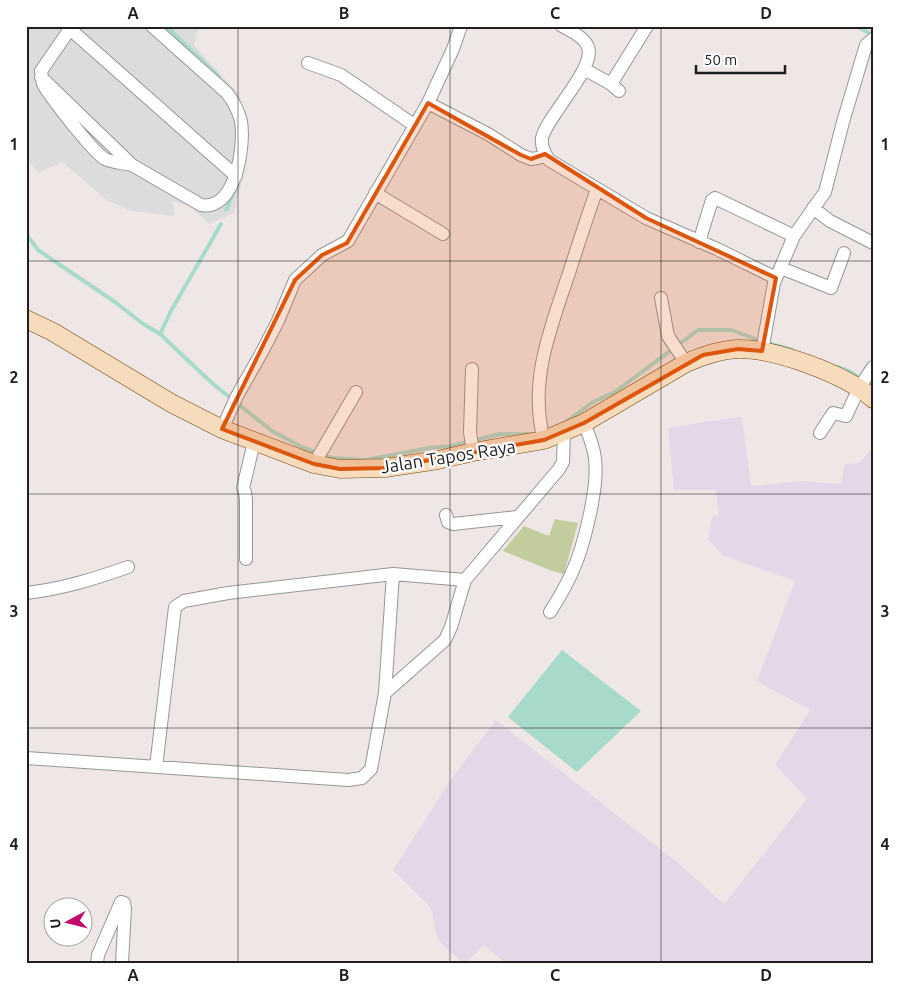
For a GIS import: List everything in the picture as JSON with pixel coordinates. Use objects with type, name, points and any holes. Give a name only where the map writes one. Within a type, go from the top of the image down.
[{"type":"main road","name":"Jalan Tapos Raya","points":[[26,319],[53,332],[171,403],[222,430],[254,442],[318,457],[340,469],[385,468],[438,460],[472,450],[544,440],[584,423],[682,358],[703,356],[719,351],[763,349],[816,368],[865,379],[873,399]]},
{"type":"street","points":[[152,26],[206,74],[234,103],[240,117],[242,137],[236,176],[221,200],[209,206],[201,205],[132,165],[42,76],[42,69],[71,27],[236,176]]},
{"type":"street","points":[[222,430],[263,350],[294,280],[322,255],[347,242],[428,103],[453,49],[461,26]]},
{"type":"street","points":[[584,69],[615,87],[647,26]]},
{"type":"street","points":[[566,27],[584,40],[588,46],[589,56],[584,69],[544,132],[542,147],[545,154],[553,162],[646,218],[699,242],[779,273],[831,288],[844,253]]},
{"type":"street","points":[[763,349],[779,273],[794,236],[825,192],[843,122],[866,46],[873,39]]},
{"type":"street","points":[[308,63],[341,75],[414,125]]},
{"type":"street","points":[[428,103],[488,134],[531,160],[545,154]]},
{"type":"street","points":[[544,440],[541,429],[538,392],[545,343],[578,240],[597,189]]},
{"type":"street","points":[[375,193],[443,234]]},
{"type":"street","points":[[699,242],[712,200],[715,198],[794,236]]},
{"type":"street","points":[[813,208],[830,221],[873,243]]},
{"type":"street","points":[[661,298],[670,340],[682,358]]},
{"type":"street","points":[[472,369],[470,432],[472,450]]},
{"type":"street","points":[[820,433],[834,413],[846,416],[865,379]]},
{"type":"street","points":[[318,457],[356,392]]},
{"type":"street","points":[[550,612],[567,585],[576,566],[584,542],[592,500],[596,475],[595,458],[584,423]]},
{"type":"street","points":[[385,693],[445,640],[451,627],[465,580],[480,565],[559,469],[563,462],[564,432]]},
{"type":"street","points":[[246,559],[246,500],[243,488],[254,442]]},
{"type":"street","points":[[446,515],[448,522],[453,524],[517,518]]},
{"type":"street","points":[[26,593],[54,590],[128,567]]},
{"type":"street","points":[[156,767],[175,607],[184,601],[228,593],[392,574],[465,580]]},
{"type":"street","points":[[26,758],[348,780],[362,778],[371,769],[385,693],[392,574]]},
{"type":"street","points":[[97,963],[98,955],[121,902],[124,903],[125,908],[122,963]]},
{"type":"highlighted area","points":[[428,103],[521,155],[531,159],[545,154],[646,218],[776,278],[762,351],[738,349],[703,355],[584,423],[544,440],[385,468],[340,469],[314,464],[222,429],[295,280],[322,255],[347,243]]},
{"type":"shaded area","points":[[26,26],[199,26],[194,45],[240,96],[249,135],[242,181],[234,213],[209,224],[191,207],[173,201],[174,216],[132,211],[108,201],[62,162],[39,173],[26,158]]},
{"type":"shaded area","points":[[742,417],[751,486],[802,481],[841,484],[845,464],[859,463],[873,447],[873,963],[505,963],[484,945],[466,963],[463,963],[438,940],[431,908],[393,870],[452,778],[496,720],[679,864],[724,904],[807,799],[775,765],[810,710],[757,681],[795,581],[722,555],[708,539],[712,517],[719,514],[716,490],[674,490],[668,428]]},
{"type":"shaded area","points":[[555,519],[578,523],[564,574],[503,551],[524,526],[549,536]]},
{"type":"shaded area","points":[[562,650],[641,711],[577,772],[508,717]]},
{"type":"waterway","points":[[166,26],[219,77]]},
{"type":"waterway","points":[[856,26],[873,35]]},
{"type":"waterway","points":[[226,210],[235,189]]},
{"type":"waterway","points":[[160,334],[171,311],[221,224]]},
{"type":"waterway","points":[[26,234],[38,250],[160,334],[212,383],[272,431],[304,448],[332,458],[366,460],[429,448],[451,446],[500,434],[530,434]]},
{"type":"waterway","points":[[566,422],[593,402],[615,392],[698,330],[732,330],[760,341],[793,350]]},
{"type":"waterway","points":[[837,367],[851,372],[862,380]]}]
